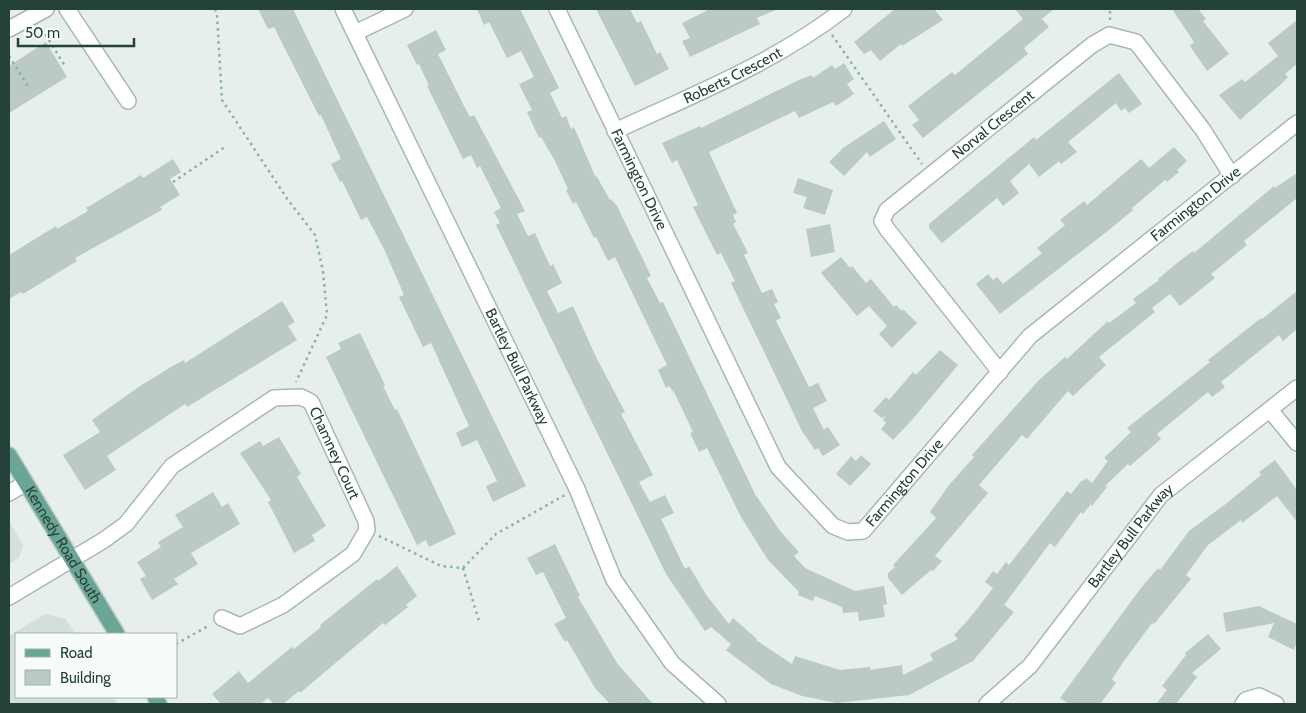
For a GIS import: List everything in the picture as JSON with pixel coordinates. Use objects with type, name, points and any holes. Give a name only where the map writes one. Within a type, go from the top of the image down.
[{"type":"main road","name":"Kennedy Road South","points":[[9,455],[116,633]]},
{"type":"street","points":[[67,9],[128,101]]},
{"type":"street","name":"Bartley Bull Parkway","points":[[343,9],[576,489],[614,580],[672,663],[718,704]]},
{"type":"street","points":[[355,33],[405,9]]},
{"type":"street","name":"Farmington Drive","points":[[557,9],[778,467],[833,526],[848,532],[863,531],[1030,336],[1297,123]]},
{"type":"street","name":"Roberts Crescent","points":[[615,131],[761,62],[824,24],[844,9]]},
{"type":"street","points":[[9,29],[40,12]]},
{"type":"street","name":"Norval Crescent","points":[[1000,372],[882,221],[887,210],[1092,46],[1109,35],[1136,42],[1203,130],[1232,176]]},
{"type":"street","name":"Bartley Bull Parkway","points":[[987,704],[1030,666],[1161,495],[1297,388]]},
{"type":"street","name":"Chamney Court","points":[[9,597],[104,540],[126,524],[172,466],[274,398],[301,397],[312,402],[366,521],[367,530]]},
{"type":"street","points":[[1270,410],[1297,443]]},
{"type":"street","points":[[9,493],[26,483]]},
{"type":"street","points":[[222,618],[240,626],[283,605],[353,554],[367,530]]},
{"type":"street","points":[[1243,704],[1246,700],[1259,696],[1276,704]]},
{"type":"path","points":[[215,9],[217,15],[222,100],[288,200],[314,235],[323,270],[327,315],[290,397]]},
{"type":"path","points":[[40,12],[65,66]]},
{"type":"path","points":[[824,24],[930,176]]},
{"type":"path","points":[[9,56],[29,88]]},
{"type":"path","points":[[173,182],[225,147]]},
{"type":"path","points":[[464,568],[496,534],[576,489]]},
{"type":"path","points":[[367,530],[441,566],[464,568]]},
{"type":"path","points":[[464,568],[479,620]]},
{"type":"path","points":[[178,643],[222,618]]},
{"type":"shaded area","points":[[9,521],[23,545],[19,558],[9,564]]},
{"type":"shaded area","points":[[45,614],[66,619],[74,633],[15,633],[15,698],[114,698],[118,704],[9,704],[9,636]]},
{"type":"building","points":[[258,9],[293,9],[526,486],[493,502],[486,486],[497,481],[477,440],[462,447],[456,433],[469,426],[431,343],[423,347],[399,297],[404,295],[384,249],[367,217],[361,220],[342,181],[340,182],[331,164],[341,159],[321,115],[319,116],[274,27],[268,29]]},
{"type":"building","points":[[477,9],[520,9],[559,88],[550,93],[562,118],[566,116],[571,129],[574,127],[595,176],[610,200],[617,206],[651,276],[647,278],[660,303],[663,302],[755,494],[780,531],[799,552],[794,556],[805,568],[855,591],[884,586],[887,604],[883,605],[885,617],[859,621],[858,612],[843,613],[842,607],[815,596],[813,601],[798,595],[799,592],[768,560],[741,517],[707,448],[699,452],[690,433],[693,432],[675,394],[669,386],[666,388],[658,370],[667,365],[615,257],[608,261],[576,202],[573,204],[555,161],[541,137],[539,138],[527,112],[532,110],[519,84],[534,77],[521,51],[507,58],[489,22],[484,25]]},
{"type":"building","points":[[596,9],[630,9],[637,23],[641,21],[657,54],[660,52],[669,69],[635,86]]},
{"type":"building","points":[[710,9],[778,9],[757,18],[760,24],[690,57],[682,41],[690,38],[682,23]]},
{"type":"building","points":[[895,9],[934,9],[943,20],[902,46],[901,44],[880,61],[871,50],[864,54],[854,42]]},
{"type":"building","points":[[1015,9],[1054,9],[1042,19],[1049,27],[1024,48],[1028,54],[923,138],[912,125],[919,120],[908,106],[952,72],[955,75],[1023,19]]},
{"type":"building","points":[[1172,9],[1198,9],[1206,19],[1203,21],[1229,54],[1207,71],[1190,46],[1194,42]]},
{"type":"building","points":[[1297,20],[1297,64],[1285,74],[1288,77],[1279,86],[1240,120],[1219,95],[1242,79],[1245,82],[1278,56],[1268,43]]},
{"type":"building","points":[[436,30],[446,50],[438,54],[470,117],[474,115],[525,211],[517,214],[528,236],[535,233],[550,266],[553,264],[562,283],[547,291],[558,313],[573,306],[596,357],[625,412],[621,414],[653,475],[639,482],[650,502],[665,495],[674,513],[661,519],[685,569],[689,566],[707,596],[729,624],[733,618],[756,640],[792,664],[795,656],[840,670],[870,667],[870,670],[902,665],[903,675],[933,660],[930,654],[958,639],[954,635],[993,588],[985,582],[993,571],[997,574],[1006,562],[1009,565],[1067,491],[1071,494],[1082,480],[1084,481],[1086,478],[1092,483],[1108,461],[1104,458],[1131,432],[1127,428],[1210,362],[1208,360],[1297,291],[1297,329],[1283,341],[1279,335],[1221,382],[1225,387],[1212,397],[1208,392],[1157,434],[1161,439],[1130,466],[1128,464],[1105,486],[1107,487],[1092,506],[1091,504],[1083,514],[1081,512],[1055,547],[1050,543],[1004,605],[1014,612],[973,661],[909,695],[837,703],[802,696],[771,684],[726,650],[731,644],[711,627],[705,631],[666,574],[496,225],[500,223],[494,212],[501,208],[480,166],[477,168],[471,155],[463,159],[427,86],[429,86],[419,64],[417,65],[407,45]]},
{"type":"building","points":[[46,42],[67,77],[9,113],[9,66]]},
{"type":"building","points":[[844,63],[854,79],[847,84],[854,94],[836,106],[833,102],[799,118],[795,111],[709,152],[737,213],[733,215],[736,222],[733,224],[748,253],[744,255],[762,293],[772,289],[778,302],[774,304],[781,318],[776,321],[809,387],[818,383],[827,401],[813,408],[824,430],[828,427],[840,445],[823,456],[818,448],[815,450],[802,431],[731,283],[735,281],[721,253],[717,255],[693,207],[698,205],[677,160],[672,163],[662,143],[700,126],[701,128],[801,79],[812,75],[813,78],[832,65],[835,69]]},
{"type":"building","points":[[1119,73],[1142,104],[1129,113],[1125,108],[1121,111],[1116,103],[1068,142],[1077,152],[1061,164],[1059,161],[1039,177],[1029,164],[1010,181],[1019,193],[1003,206],[997,198],[942,243],[929,228],[929,224],[1034,137],[1036,140]]},
{"type":"building","points":[[884,121],[896,139],[870,157],[867,152],[844,176],[829,162],[843,148]]},
{"type":"building","points":[[1174,147],[1187,161],[1177,170],[1179,172],[1167,182],[1165,180],[1109,230],[1000,314],[976,284],[988,274],[993,280],[997,277],[1003,284],[1042,253],[1037,248],[1065,225],[1060,220],[1084,201],[1087,205],[1141,159],[1149,168]]},
{"type":"building","points":[[173,159],[181,172],[170,179],[180,195],[160,207],[162,210],[75,258],[77,261],[23,294],[21,292],[9,299],[9,255],[56,226],[57,229],[88,211],[86,208],[141,175],[143,178]]},
{"type":"building","points":[[1297,173],[1297,198],[1244,241],[1247,245],[1211,274],[1215,278],[1180,306],[1170,294],[1152,308],[1155,312],[1099,357],[1106,365],[1073,396],[1068,391],[1027,439],[1022,435],[979,485],[988,493],[935,556],[942,561],[933,571],[931,570],[902,595],[888,578],[888,573],[895,567],[893,565],[936,518],[930,512],[949,485],[974,457],[972,455],[1038,381],[1065,357],[1067,359],[1108,321],[1109,323],[1136,303],[1133,299],[1159,280],[1177,263],[1193,251],[1194,253],[1274,186],[1275,188]]},
{"type":"building","points":[[798,178],[833,190],[825,215],[803,208],[807,197],[793,193]]},
{"type":"building","points":[[830,224],[835,252],[811,257],[806,229]]},
{"type":"building","points":[[841,257],[850,268],[852,266],[866,283],[871,279],[894,307],[896,305],[902,311],[903,309],[917,323],[892,348],[879,334],[887,326],[869,306],[857,316],[821,273]]},
{"type":"building","points":[[282,301],[295,322],[288,326],[297,340],[187,407],[185,404],[107,456],[116,470],[85,490],[63,455],[100,432],[92,420],[140,386],[184,360],[185,363]]},
{"type":"building","points":[[360,333],[385,385],[383,386],[395,410],[397,409],[456,534],[429,547],[426,540],[417,545],[326,357],[341,349],[338,343]]},
{"type":"building","points":[[940,350],[958,365],[893,440],[881,429],[886,423],[883,420],[886,416],[882,418],[873,411],[886,397],[889,400],[913,372],[916,375]]},
{"type":"building","points":[[279,437],[301,474],[297,477],[326,526],[312,535],[315,541],[294,553],[268,502],[271,500],[240,453],[260,441],[263,446]]},
{"type":"building","points":[[861,455],[871,464],[850,486],[836,474],[851,456],[856,461]]},
{"type":"building","points":[[1275,460],[1297,490],[1297,522],[1277,496],[1242,523],[1241,520],[1208,545],[1186,575],[1191,579],[1154,624],[1152,623],[1124,661],[1112,679],[1116,683],[1100,704],[1069,704],[1060,698],[1141,588],[1158,568],[1160,570],[1189,531],[1261,475],[1259,472]]},
{"type":"building","points":[[213,492],[222,507],[228,503],[240,524],[191,553],[198,564],[174,579],[178,584],[152,600],[140,579],[146,576],[137,562],[161,547],[158,542],[183,527],[175,515]]},
{"type":"building","points":[[555,544],[580,596],[578,597],[617,663],[653,704],[610,704],[595,688],[567,640],[565,642],[554,624],[566,618],[543,572],[536,575],[527,558]]},
{"type":"building","points":[[397,566],[417,596],[406,605],[408,607],[385,625],[383,623],[300,693],[299,691],[283,704],[274,704],[268,698],[260,704],[221,704],[212,694],[239,671],[248,683],[292,647],[294,649],[321,627],[320,625],[377,579],[378,581]]},
{"type":"building","points":[[1259,606],[1297,624],[1297,642],[1294,650],[1268,637],[1274,623],[1226,632],[1223,613]]},
{"type":"building","points":[[1208,634],[1221,649],[1192,673],[1197,677],[1176,704],[1156,704],[1167,690],[1162,686],[1186,655],[1185,653]]}]
